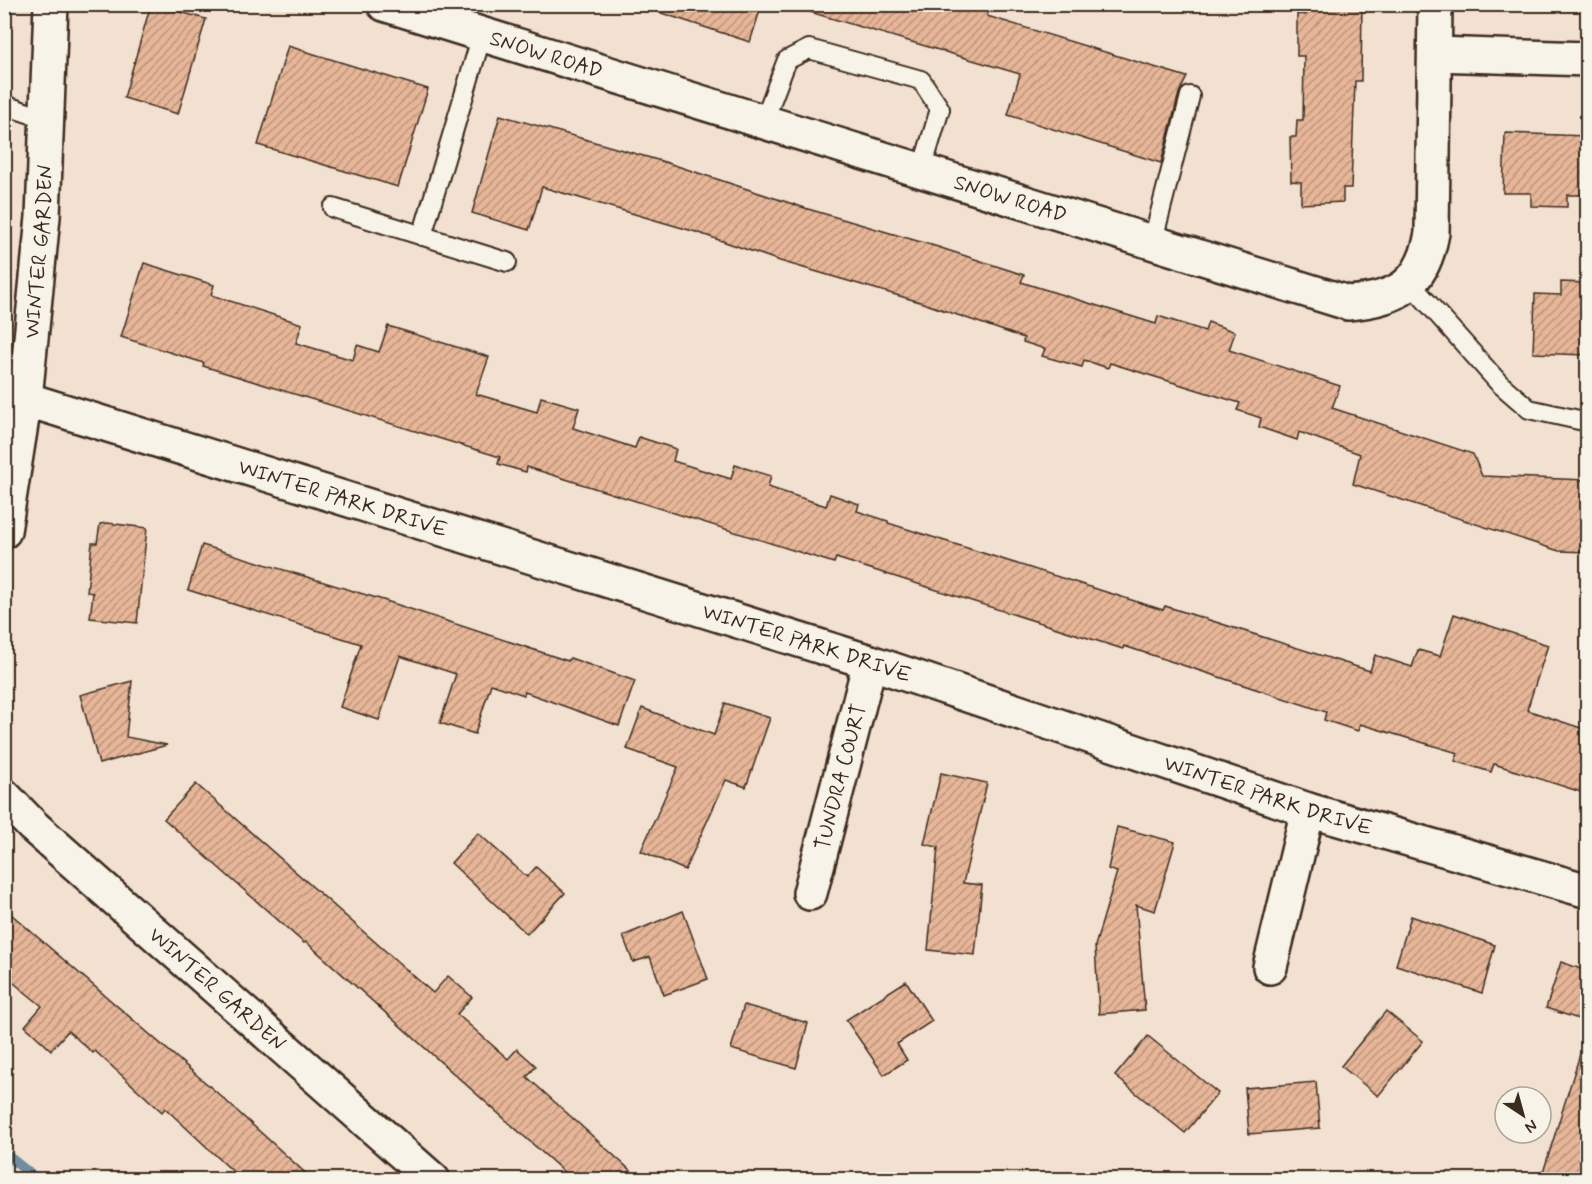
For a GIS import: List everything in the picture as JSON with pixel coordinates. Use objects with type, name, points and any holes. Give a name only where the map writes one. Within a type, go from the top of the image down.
[{"type":"street","name":"WINTER GARDEN","points":[[4,531],[25,399],[44,217],[51,4]]},
{"type":"street","name":"SNOW ROAD","points":[[384,4],[1348,303],[1371,301],[1410,283]]},
{"type":"street","points":[[1410,283],[1422,269],[1428,256],[1432,233],[1436,4]]},
{"type":"street","points":[[1435,54],[1587,59]]},
{"type":"street","name":"WINTER PARK DRIVE","points":[[25,399],[870,662],[1308,810],[1587,891]]},
{"type":"street","name":"TUNDRA COURT","points":[[810,893],[870,662]]},
{"type":"street","name":"WINTER GARDEN","points":[[4,796],[42,834],[433,1179]]},
{"type":"street","points":[[1270,967],[1308,810]]},
{"type":"lane","points":[[422,236],[482,35]]},
{"type":"lane","points":[[763,123],[787,60],[809,49],[921,80],[940,109],[921,172]]},
{"type":"lane","points":[[1152,244],[1190,96]]},
{"type":"lane","points":[[4,105],[46,119]]},
{"type":"lane","points":[[333,208],[507,262]]},
{"type":"lane","points":[[1410,283],[1499,383],[1530,409],[1587,422]]},
{"type":"building","points":[[151,4],[206,19],[178,114],[124,98]]},
{"type":"building","points":[[653,4],[762,4],[750,42],[652,10]]},
{"type":"building","points":[[812,4],[991,4],[987,16],[1187,77],[1179,93],[1161,163],[1008,115],[1020,74],[810,12]]},
{"type":"building","points":[[1306,4],[1362,4],[1361,81],[1355,81],[1351,188],[1343,188],[1343,202],[1301,204],[1301,182],[1291,181],[1290,137],[1296,137],[1297,120],[1303,120],[1304,56],[1297,56],[1297,14],[1306,15]]},
{"type":"building","points":[[288,46],[428,89],[398,187],[258,145]]},
{"type":"building","points":[[500,115],[668,163],[808,209],[938,247],[1024,275],[1021,282],[1156,324],[1158,316],[1205,331],[1208,322],[1235,332],[1229,350],[1340,386],[1332,408],[1473,454],[1482,476],[1587,480],[1587,552],[1559,551],[1353,484],[1360,454],[1299,432],[1297,440],[1259,427],[1261,418],[1237,410],[1240,403],[1110,363],[1108,368],[1084,360],[1082,367],[1042,356],[1045,349],[1023,342],[1024,338],[920,302],[780,261],[696,232],[542,187],[529,230],[472,213]]},
{"type":"building","points":[[1505,133],[1587,136],[1587,195],[1567,195],[1567,207],[1531,206],[1531,193],[1503,193]]},
{"type":"building","points":[[144,263],[214,285],[211,295],[302,324],[296,343],[353,360],[357,345],[379,352],[388,326],[489,357],[476,394],[537,412],[541,397],[579,408],[573,428],[635,448],[639,437],[676,449],[673,461],[731,479],[735,465],[771,476],[768,487],[826,506],[830,494],[859,504],[857,511],[888,521],[888,523],[1163,610],[1165,606],[1370,671],[1375,655],[1412,667],[1418,650],[1440,656],[1454,614],[1548,645],[1527,710],[1587,730],[1587,794],[1494,764],[1491,772],[1455,761],[1458,753],[1360,724],[1358,731],[1324,720],[1326,712],[1124,646],[1123,649],[836,558],[834,563],[527,467],[526,472],[498,464],[500,457],[203,366],[204,363],[121,337]]},
{"type":"building","points":[[1561,282],[1587,283],[1587,355],[1533,353],[1535,294],[1561,295]]},
{"type":"building","points":[[100,524],[147,528],[137,623],[90,618],[93,593],[87,592],[92,543],[97,543]]},
{"type":"building","points":[[202,545],[383,600],[568,661],[570,658],[635,681],[619,726],[525,692],[524,695],[491,684],[475,734],[440,723],[456,674],[400,656],[379,720],[340,707],[361,644],[188,590]]},
{"type":"building","points":[[132,681],[126,737],[167,745],[99,764],[80,695]]},
{"type":"building","points":[[725,703],[770,718],[746,787],[726,780],[685,870],[641,851],[678,767],[627,749],[642,708],[714,735]]},
{"type":"building","points":[[941,773],[987,783],[963,883],[982,885],[975,955],[928,950],[938,847],[924,844]]},
{"type":"building","points":[[196,784],[433,993],[448,976],[472,997],[457,1014],[508,1059],[517,1049],[536,1066],[527,1077],[640,1179],[572,1179],[306,942],[304,943],[219,868],[164,819]]},
{"type":"building","points":[[1117,827],[1175,842],[1155,911],[1136,905],[1145,1010],[1099,1014],[1095,946],[1117,872],[1108,869]]},
{"type":"building","points":[[478,833],[527,877],[536,867],[565,893],[527,934],[451,863]]},
{"type":"building","points":[[4,908],[214,1090],[312,1179],[241,1179],[165,1108],[162,1112],[95,1051],[93,1053],[68,1031],[51,1050],[25,1026],[42,1006],[4,975]]},
{"type":"building","points":[[683,911],[708,979],[664,995],[650,957],[633,962],[623,936]]},
{"type":"building","points":[[1411,916],[1495,945],[1482,993],[1396,965]]},
{"type":"building","points":[[1561,962],[1587,971],[1587,1022],[1546,1008]]},
{"type":"building","points":[[906,981],[932,1021],[897,1044],[907,1060],[884,1075],[846,1020]]},
{"type":"building","points":[[744,1005],[808,1023],[796,1068],[731,1049]]},
{"type":"building","points":[[1386,1011],[1423,1041],[1378,1096],[1341,1066]]},
{"type":"building","points":[[1148,1036],[1218,1093],[1185,1133],[1115,1076]]},
{"type":"building","points":[[1581,1051],[1587,1052],[1587,1179],[1541,1179]]},
{"type":"building","points":[[1316,1082],[1320,1128],[1249,1134],[1245,1088]]},
{"type":"waterway","points":[[4,1153],[38,1180]]}]
